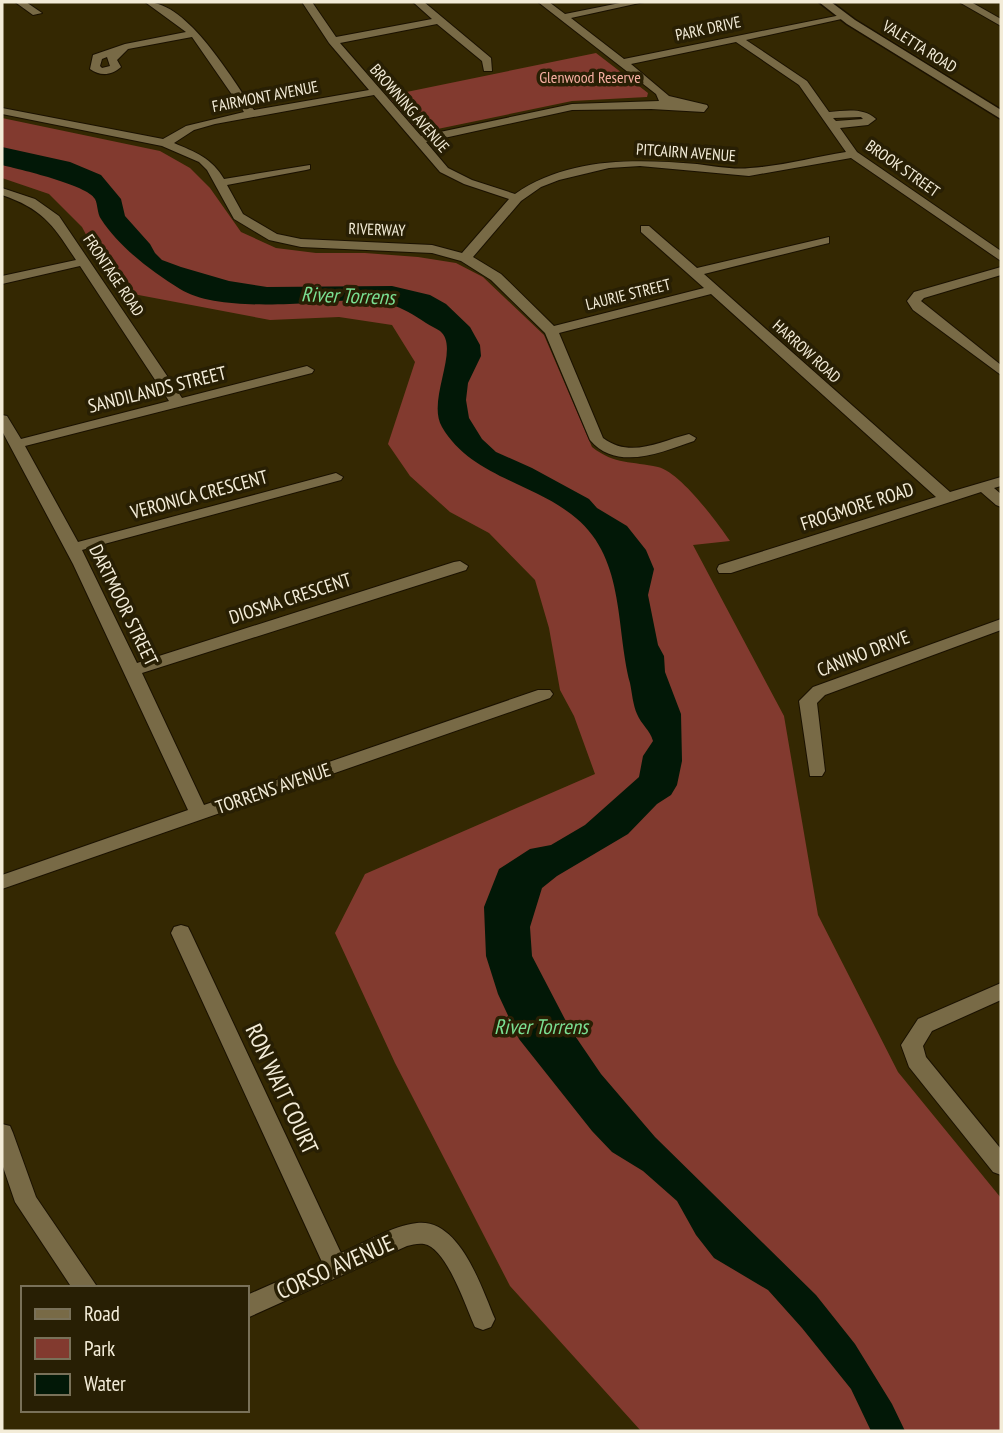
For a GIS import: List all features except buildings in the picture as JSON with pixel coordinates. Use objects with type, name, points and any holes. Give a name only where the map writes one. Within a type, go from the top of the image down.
[{"type":"street","points":[[20,2],[37,13]]},
{"type":"street","points":[[150,2],[195,33],[250,113]]},
{"type":"street","name":"BROWNING AVENUE","points":[[307,2],[333,41],[444,170],[467,182],[517,198]]},
{"type":"street","points":[[418,2],[487,60],[488,69]]},
{"type":"street","points":[[418,140],[570,107],[653,106],[692,111],[703,107],[665,99],[543,2]]},
{"type":"street","points":[[563,17],[639,2]]},
{"type":"street","name":"VALETTA ROAD","points":[[824,2],[846,19],[1001,115]]},
{"type":"street","points":[[964,2],[1001,23]]},
{"type":"street","name":"PARK DRIVE","points":[[632,71],[742,42],[846,19]]},
{"type":"street","points":[[333,41],[440,20]]},
{"type":"street","points":[[125,47],[195,33]]},
{"type":"street","name":"PARK DRIVE","points":[[622,63],[742,42]]},
{"type":"street","name":"BROOK STREET","points":[[742,42],[803,83],[853,154],[1001,257]]},
{"type":"street","name":"FAIRMONT AVENUE","points":[[165,143],[190,128],[250,113],[375,92]]},
{"type":"street","points":[[653,106],[664,103],[665,99]]},
{"type":"street","name":"RIVERWAY","points":[[2,111],[165,143],[203,160],[212,168],[238,216],[273,237],[301,243],[432,249],[465,258],[496,277],[551,331],[597,440],[604,447],[617,453],[639,453],[689,438]]},
{"type":"street","name":"PITCAIRN AVENUE","points":[[465,258],[517,198],[537,184],[555,177],[609,165],[672,164],[749,172],[853,154]]},
{"type":"street","points":[[219,183],[306,167]]},
{"type":"street","name":"FRONTAGE ROAD","points":[[2,191],[44,207],[178,403]]},
{"type":"street","name":"HARROW ROAD","points":[[645,229],[947,498]]},
{"type":"street","name":"LAURIE STREET","points":[[694,273],[825,240]]},
{"type":"street","points":[[2,280],[83,262]]},
{"type":"street","points":[[1001,271],[919,295],[914,301],[918,307],[1001,372]]},
{"type":"street","name":"LAURIE STREET","points":[[551,331],[713,290]]},
{"type":"street","name":"SANDILANDS STREET","points":[[17,444],[307,370]]},
{"type":"street","name":"DARTMOOR STREET","points":[[2,419],[72,548],[133,670],[199,813]]},
{"type":"street","name":"VERONICA CRESCENT","points":[[72,548],[336,477]]},
{"type":"street","name":"FROGMORE ROAD","points":[[725,569],[1001,481]]},
{"type":"street","points":[[984,487],[1001,502]]},
{"type":"street","name":"DIOSMA CRESCENT","points":[[133,670],[460,566]]},
{"type":"street","name":"CANINO DRIVE","points":[[816,771],[808,701],[819,691],[1001,624]]},
{"type":"street","name":"TORRENS AVENUE","points":[[2,882],[544,694]]},
{"type":"street","name":"RON WAIT COURT","points":[[181,933],[336,1267]]},
{"type":"street","points":[[1001,990],[925,1025],[912,1045],[916,1061],[1001,1165]]},
{"type":"street","points":[[2,1133],[26,1202],[85,1286]]},
{"type":"street","name":"CORSO AVENUE","points":[[248,1307],[405,1236],[424,1233],[437,1238],[452,1252],[483,1319]]},
{"type":"green space","name":"Glenwood Reserve","points":[[596,53],[648,93],[647,97],[572,101],[423,132],[416,130],[387,96]]},
{"type":"green space","points":[[2,118],[160,151],[190,168],[210,188],[241,232],[276,248],[316,253],[418,257],[456,263],[483,277],[544,335],[592,447],[616,460],[667,471],[687,488],[716,522],[730,541],[693,545],[784,716],[818,915],[898,1072],[1001,1198],[1001,1431],[641,1431],[510,1286],[395,1063],[335,933],[365,874],[595,774],[574,716],[560,690],[549,628],[535,580],[489,533],[450,512],[410,476],[388,444],[415,362],[392,325],[339,317],[270,320],[128,293],[101,263],[82,227],[49,194],[2,178]]},
{"type":"water","name":"River Torrens","points":[[2,147],[70,162],[101,175],[121,199],[125,216],[155,253],[162,260],[181,267],[229,281],[267,287],[392,286],[430,295],[446,304],[470,327],[480,345],[481,356],[468,383],[466,400],[469,418],[482,439],[496,452],[589,499],[597,508],[627,526],[646,550],[654,569],[648,595],[658,645],[664,656],[665,672],[681,714],[682,761],[677,785],[671,795],[657,804],[628,834],[557,876],[542,888],[530,927],[532,956],[569,1027],[601,1074],[655,1137],[816,1295],[855,1344],[892,1404],[905,1431],[871,1431],[851,1389],[768,1290],[714,1258],[696,1235],[677,1201],[643,1171],[612,1152],[592,1131],[519,1039],[498,994],[486,956],[484,907],[499,869],[530,849],[551,845],[585,825],[639,777],[643,756],[653,741],[634,707],[616,592],[610,570],[589,531],[555,503],[468,456],[442,427],[438,416],[438,403],[447,349],[440,331],[404,310],[379,302],[359,300],[243,304],[193,295],[158,274],[126,249],[101,219],[95,199],[90,194],[52,178],[2,165]]}]
